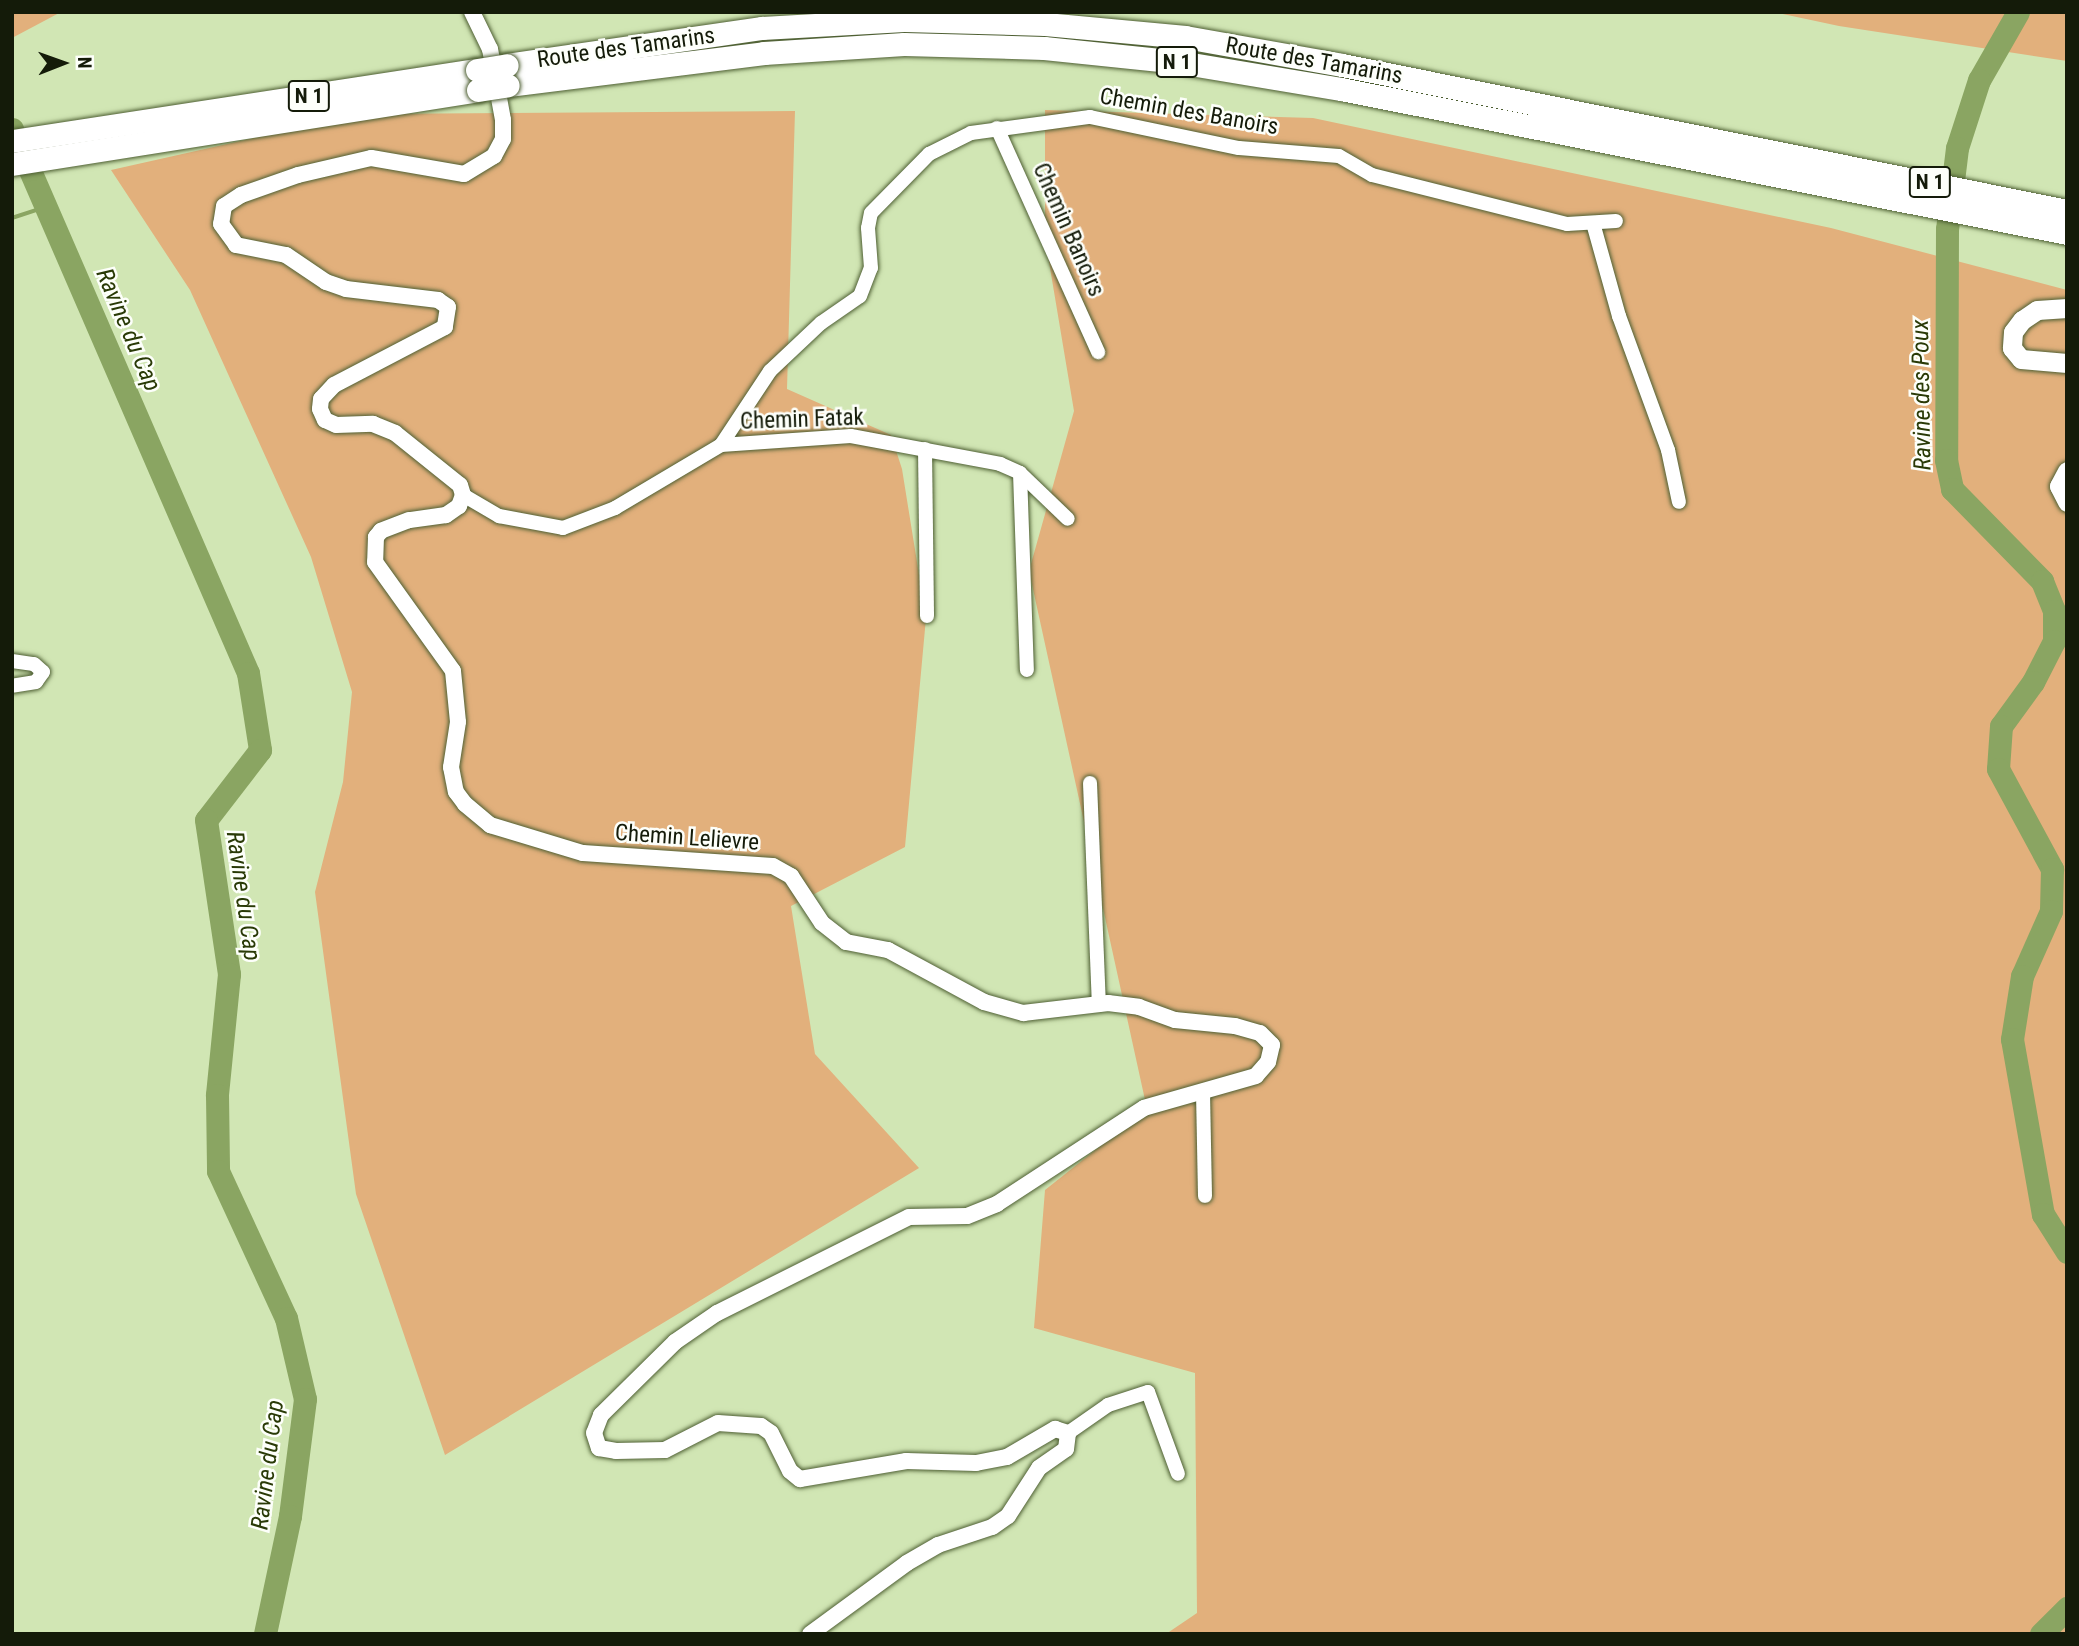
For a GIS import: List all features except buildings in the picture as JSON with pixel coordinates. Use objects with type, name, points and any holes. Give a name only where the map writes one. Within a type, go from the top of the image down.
[{"type":"highway","name":"Route des Tamarins","points":[[12,164],[144,133],[507,75],[762,28],[904,20],[1045,24],[1185,37],[1342,65],[1841,164],[2016,212],[2067,233]]},
{"type":"highway","name":"Route des Tamarins","points":[[507,75],[764,52],[904,44],[1044,48],[1179,62],[1341,89],[1838,188],[2016,212],[2067,211]]},
{"type":"highway","name":"Route des Tamarins","points":[[12,141],[144,133]]},
{"type":"main road","points":[[2067,308],[2038,310],[2022,320],[2013,332],[2012,348],[2021,359],[2067,363]]},
{"type":"main road","points":[[2067,471],[2059,486],[2067,502]]},
{"type":"street","points":[[463,495],[452,476],[395,433],[373,424],[336,425],[325,420],[320,410],[321,399],[334,385],[445,327],[448,307],[438,300],[346,289],[326,282],[286,255],[236,245],[221,224],[224,206],[232,200],[298,175],[371,158],[464,174],[494,156],[503,139],[502,110],[490,49],[472,12]]},
{"type":"street","name":"Chemin des Banoirs","points":[[463,495],[499,516],[563,528],[615,508],[721,445],[770,371],[821,323],[860,296],[871,268],[869,221],[885,197],[929,154],[971,133],[1090,117],[1239,148],[1339,156],[1372,175],[1567,224],[1616,221]]},
{"type":"street","name":"Chemin Banoirs","points":[[997,128],[1098,352]]},
{"type":"street","points":[[1593,223],[1619,316],[1668,450],[1679,502]]},
{"type":"street","name":"Chemin Fatak","points":[[721,445],[851,436],[1000,464],[1020,473],[1068,519]]},
{"type":"street","points":[[925,449],[927,616]]},
{"type":"street","points":[[1020,473],[1027,670]]},
{"type":"street","name":"Chemin Lelievre","points":[[463,495],[459,506],[446,515],[408,520],[381,531],[376,537],[375,562],[453,671],[458,723],[451,767],[456,792],[475,813],[517,835],[583,853],[773,866],[791,876],[822,923],[846,942],[888,950],[985,1002],[1023,1013],[1098,1005],[1139,1007],[1175,1020],[1234,1026],[1260,1033],[1272,1045],[1268,1062],[1256,1076],[1144,1108],[997,1203],[967,1216],[909,1217],[717,1313],[675,1342],[601,1415],[594,1433],[599,1448],[665,1450],[718,1423],[750,1422],[771,1433],[781,1459],[800,1479],[906,1461],[976,1463],[1007,1457],[1055,1429],[1068,1433]]},
{"type":"street","points":[[12,661],[40,666],[43,672],[36,682],[12,686]]},
{"type":"street","points":[[1090,783],[1098,1005]]},
{"type":"street","points":[[1203,1092],[1205,1196]]},
{"type":"street","points":[[810,1634],[907,1563],[938,1545],[992,1527],[1008,1516],[1040,1468],[1066,1449],[1068,1433],[1108,1405],[1148,1392],[1178,1474]]},
{"type":"shaded area","points":[[12,12],[61,12],[12,38]]},
{"type":"shaded area","points":[[1773,12],[2067,12],[2067,61],[1839,26]]},
{"type":"shaded area","points":[[1045,110],[1313,118],[1831,228],[2067,290],[2067,1634],[1166,1634],[1197,1613],[1195,1373],[1034,1328],[1045,1190],[1147,1109],[1029,571],[1074,411],[1045,238]]},
{"type":"shaded area","points":[[795,111],[787,389],[891,435],[902,469],[926,618],[905,847],[791,906],[815,1054],[919,1168],[445,1455],[356,1194],[315,892],[343,782],[352,692],[311,557],[190,290],[111,170],[361,114]]},
{"type":"waterway","name":"Ravine des Poux","points":[[2018,12],[1979,80],[1957,148],[1947,229],[1946,460],[1952,489],[2042,581],[2054,611],[2054,641],[2033,682],[2001,726],[1998,769],[2052,869],[2051,911],[2022,976],[2012,1039],[2043,1214],[2067,1252]]},
{"type":"waterway","name":"Ravine du Cap","points":[[12,129],[248,673],[260,750],[206,820],[229,974],[217,1095],[218,1171],[286,1318],[305,1399],[290,1516],[265,1634]]},
{"type":"waterway","points":[[12,218],[46,207]]},
{"type":"waterway","name":"Ravine des Poux","points":[[2041,1634],[2067,1608]]}]
